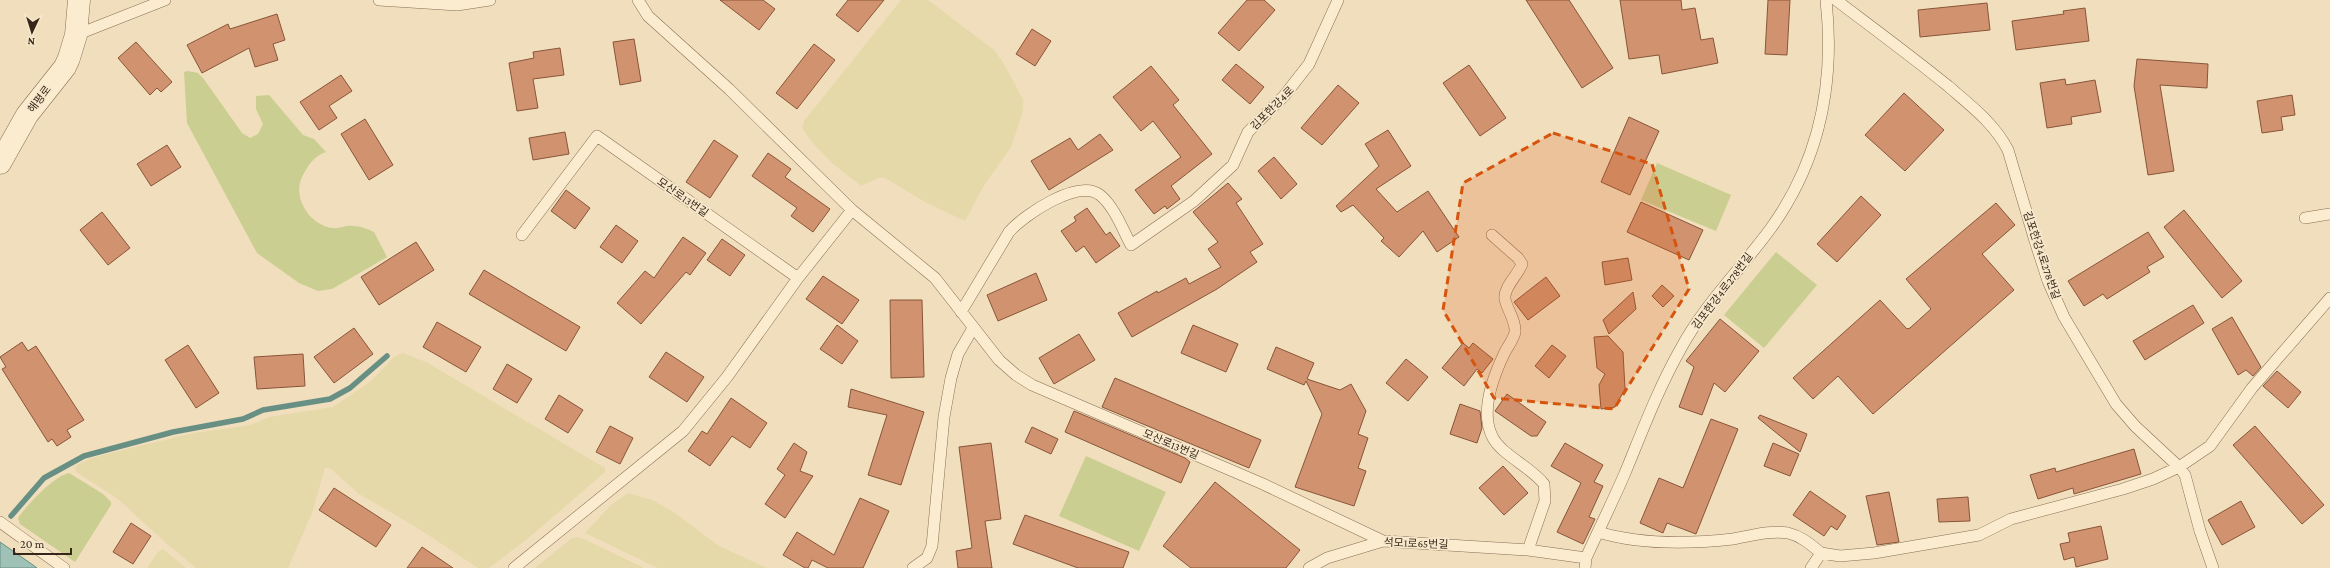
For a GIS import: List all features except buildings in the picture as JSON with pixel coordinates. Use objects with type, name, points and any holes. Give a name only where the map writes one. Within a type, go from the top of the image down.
[{"type":"street","name":"해평로","points":[[0,163],[27,115],[65,67],[76,35],[79,0]]},
{"type":"lane","points":[[76,35],[165,0]]},
{"type":"lane","points":[[379,0],[457,5],[490,0]]},
{"type":"lane","name":"모산로13번길","points":[[638,0],[648,16],[729,89],[852,210],[935,278],[999,360],[1016,375],[1032,385],[1263,484],[1383,541]]},
{"type":"lane","name":"김포한강4로","points":[[961,312],[978,287],[1003,241],[1016,224],[1070,193],[1086,190],[1101,195],[1131,245],[1194,201],[1233,165],[1248,132],[1284,96],[1309,64],[1338,0]]},
{"type":"lane","name":"김포한강4로278번길","points":[[1585,563],[1680,350],[1712,301],[1788,203],[1809,162],[1819,126],[1827,77],[1829,32],[1826,0]]},
{"type":"lane","name":"김포한강4로278번길","points":[[1836,0],[1922,65],[1983,116],[2000,134],[2008,150],[2048,281],[2064,317],[2116,404],[2135,426],[2179,467],[2189,484],[2200,531],[2213,568]]},
{"type":"lane","name":"모산로13번길","points":[[522,235],[597,136],[798,278]]},
{"type":"lane","points":[[514,568],[683,431],[727,377],[798,278],[852,210]]},
{"type":"lane","points":[[2305,218],[2330,214]]},
{"type":"lane","points":[[1492,235],[1518,258],[1522,264],[1506,293],[1505,299],[1514,324],[1515,332],[1497,368],[1491,387],[1488,415],[1492,436],[1498,444],[1527,467],[1544,484],[1545,501],[1528,550]]},
{"type":"lane","points":[[1598,532],[1634,541],[1702,542],[1775,532],[1802,538],[1821,553],[1840,556],[1874,553],[1979,535],[2011,519],[2123,489],[2153,479],[2179,467],[2210,446],[2252,388],[2330,298]]},
{"type":"lane","points":[[912,568],[927,558],[932,546],[944,417],[951,378],[958,354],[973,328]]},
{"type":"lane","points":[[0,522],[64,568]]},
{"type":"lane","name":"석모1로65번길","points":[[1309,568],[1327,558],[1383,541],[1528,550],[1585,563]]},
{"type":"lane","points":[[1811,568],[1821,553]]},
{"type":"highlighted area","points":[[1553,133],[1652,164],[1689,289],[1614,409],[1494,398],[1443,310],[1463,183]]},
{"type":"shaded area","points":[[901,0],[928,0],[994,50],[1004,64],[1023,100],[1023,111],[1011,147],[983,187],[965,221],[925,202],[885,178],[878,178],[861,186],[832,163],[811,141],[802,128],[804,121]]},
{"type":"shaded area","points":[[403,353],[426,362],[605,468],[605,472],[532,535],[489,568],[478,568],[416,527],[359,494],[331,469],[325,468],[312,513],[288,568],[196,568],[118,499],[76,472],[75,469],[77,465],[92,458],[131,448],[194,433],[251,425],[269,417],[333,407],[371,381],[394,357]]},
{"type":"shaded area","points":[[628,493],[652,500],[672,511],[719,546],[767,568],[658,568],[585,533],[611,505]]},
{"type":"shaded area","points":[[578,537],[644,568],[535,568],[572,538]]},
{"type":"shaded area","points":[[163,549],[186,568],[147,568],[158,552]]},
{"type":"green space","points":[[188,71],[198,73],[203,78],[242,133],[250,138],[258,134],[263,124],[256,109],[256,96],[269,95],[303,135],[314,139],[326,152],[318,156],[306,169],[300,185],[299,193],[301,202],[310,216],[324,226],[332,228],[356,226],[374,232],[387,257],[332,289],[318,291],[299,283],[257,253],[187,123],[184,72]]},
{"type":"green space","points":[[1657,163],[1731,195],[1716,231],[1641,200]]},
{"type":"green space","points":[[1776,252],[1817,285],[1764,348],[1724,315]]},
{"type":"green space","points":[[1086,456],[1166,492],[1139,551],[1059,516]]},
{"type":"green space","points":[[69,473],[103,494],[111,502],[111,505],[75,562],[20,524],[18,518],[34,499],[49,485],[56,479]]},
{"type":"water","points":[[0,542],[33,565],[37,568],[0,568]]},
{"type":"waterway","points":[[11,516],[44,478],[84,456],[173,432],[243,419],[263,410],[330,399],[350,388],[387,356]]}]
